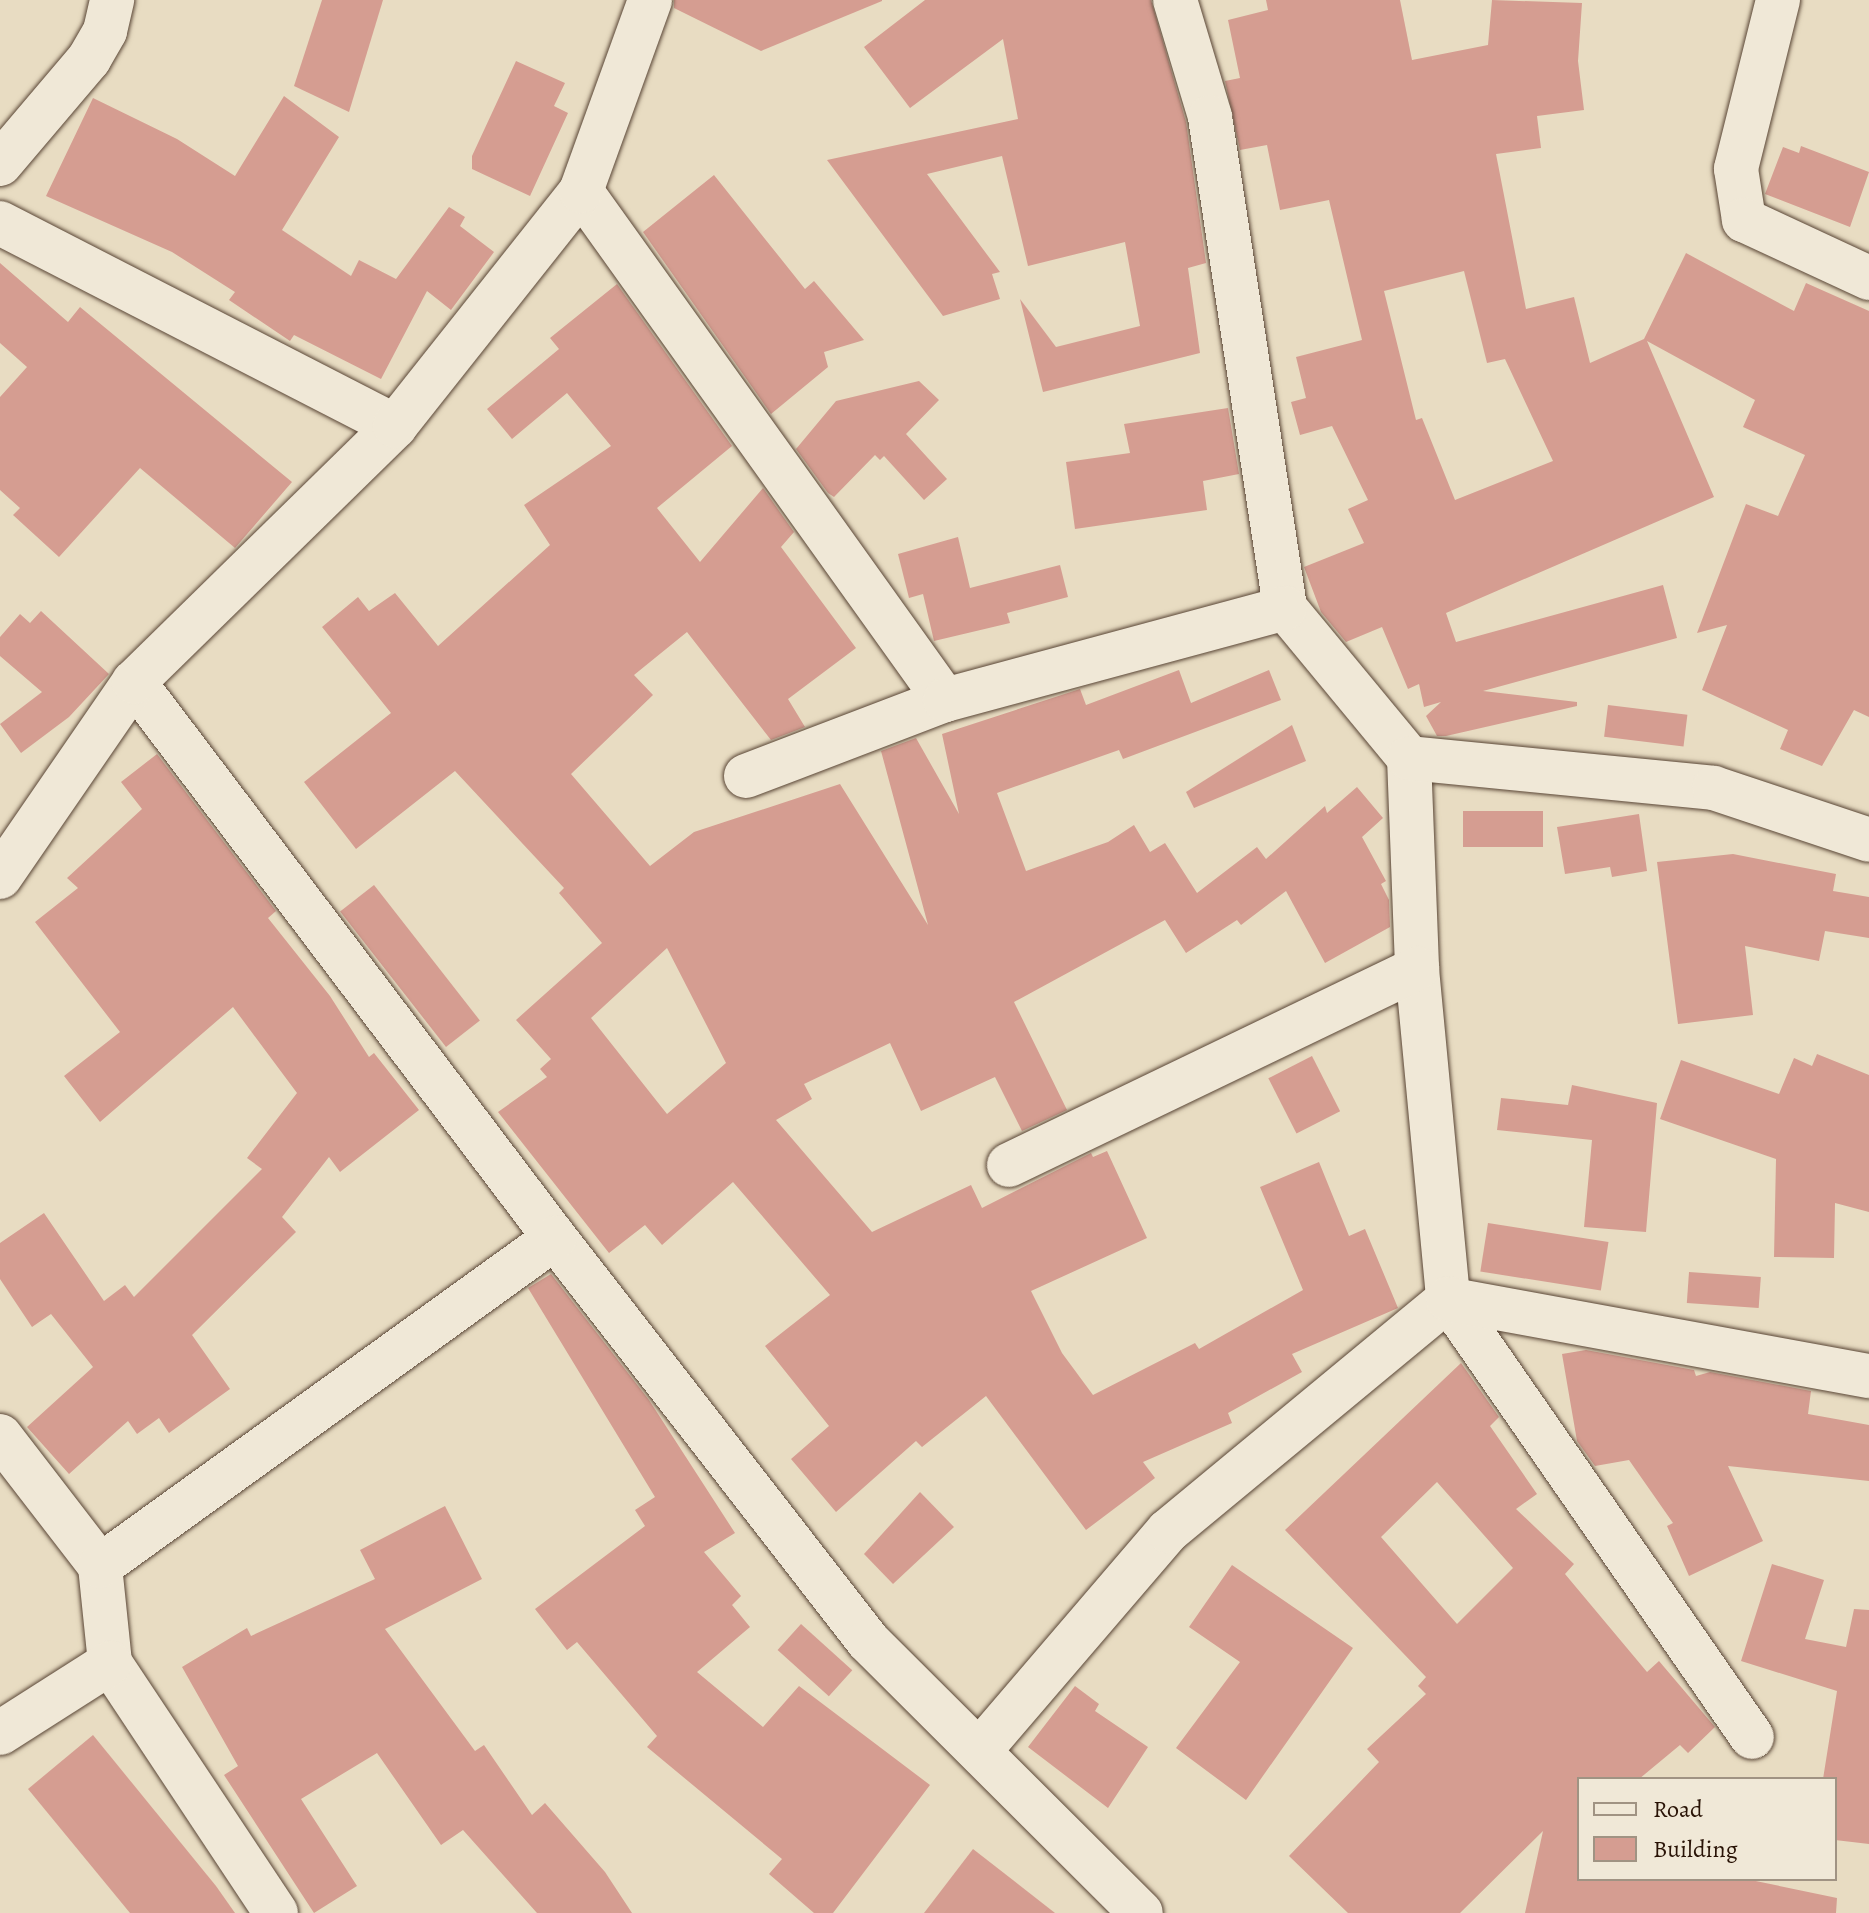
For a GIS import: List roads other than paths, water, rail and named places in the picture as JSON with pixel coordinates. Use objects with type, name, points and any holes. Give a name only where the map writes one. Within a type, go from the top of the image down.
[{"type":"street","points":[[0,164],[89,59],[105,31],[112,0]]},
{"type":"street","points":[[0,877],[134,682],[395,426],[581,191],[650,0]]},
{"type":"street","points":[[1175,0],[1210,117],[1285,608],[1409,758],[1417,969],[1448,1299],[1752,1737]]},
{"type":"street","points":[[1778,0],[1736,169],[1744,220],[1869,278]]},
{"type":"street","points":[[581,191],[945,700]]},
{"type":"street","points":[[0,223],[395,426]]},
{"type":"street","points":[[746,776],[945,700],[1285,608]]},
{"type":"street","points":[[134,682],[555,1238],[868,1641],[981,1749],[1141,1913]]},
{"type":"street","points":[[1409,758],[1714,788],[1869,840]]},
{"type":"street","points":[[1009,1165],[1417,969]]},
{"type":"street","points":[[100,1566],[555,1238]]},
{"type":"street","points":[[981,1749],[1168,1531],[1448,1299]]},
{"type":"street","points":[[1448,1299],[1869,1376]]},
{"type":"street","points":[[0,1436],[100,1566],[110,1663],[276,1913]]},
{"type":"street","points":[[0,1733],[110,1663]]}]
